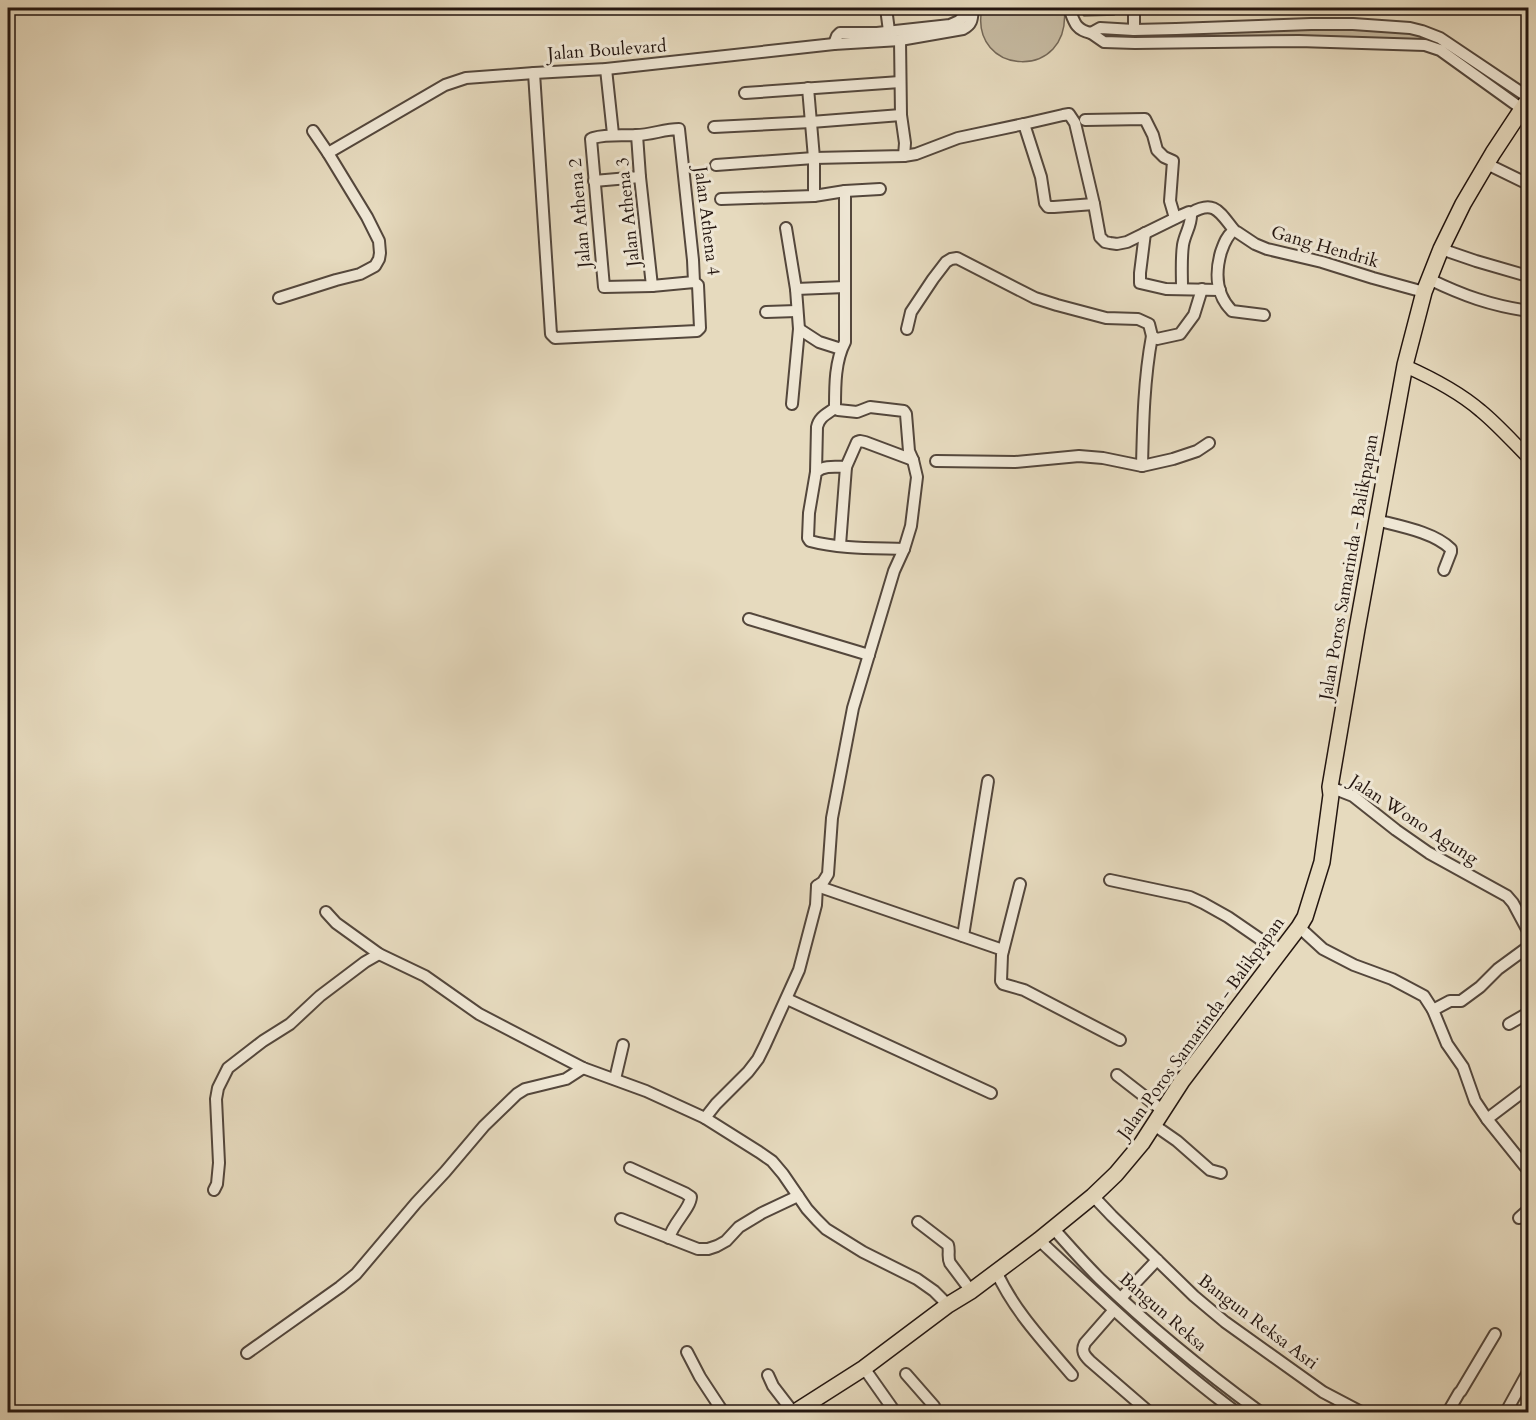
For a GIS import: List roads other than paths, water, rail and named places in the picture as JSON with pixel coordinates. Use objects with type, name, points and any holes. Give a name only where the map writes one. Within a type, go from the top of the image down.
[{"type":"highway","name":"Jalan Poros Samarinda - Balikpapan","points":[[794,1413],[864,1368],[948,1305],[971,1291],[1094,1196],[1130,1158],[1182,1081],[1305,917],[1322,862],[1330,787],[1376,520],[1405,366],[1426,286],[1463,204],[1526,102]]},
{"type":"main road","points":[[1405,366],[1425,375],[1480,410],[1528,457]]},
{"type":"street","points":[[886,8],[889,31]]},
{"type":"street","points":[[834,44],[840,33],[877,33],[950,26],[959,21],[972,8]]},
{"type":"street","name":"Jalan Boulevard","points":[[700,328],[697,331],[555,338],[550,334],[534,73],[606,69],[834,44],[900,40],[963,29],[972,21],[972,8]]},
{"type":"street","points":[[1069,8],[1076,26],[1083,31],[1343,24],[1410,28],[1440,38],[1526,102]]},
{"type":"street","points":[[1134,30],[1136,8]]},
{"type":"street","points":[[1096,30],[1104,42],[1299,40],[1425,45],[1440,50],[1526,102]]},
{"type":"street","points":[[900,40],[904,156]]},
{"type":"street","points":[[606,69],[613,134],[637,135]]},
{"type":"street","points":[[328,153],[446,85],[466,78],[534,73]]},
{"type":"street","points":[[745,93],[900,82]]},
{"type":"street","points":[[808,88],[814,158],[814,196]]},
{"type":"street","points":[[716,165],[814,158],[904,156],[916,154],[958,138],[1067,114],[1075,123],[1100,237],[1104,242],[1117,244],[1127,242],[1183,215]]},
{"type":"street","points":[[714,127],[901,115]]},
{"type":"street","points":[[1085,120],[1145,119],[1157,150],[1164,157],[1173,161],[1170,201],[1183,215],[1189,229],[1183,245],[1182,288]]},
{"type":"street","points":[[1024,124],[1048,207],[1094,204]]},
{"type":"street","name":"Jalan Athena 4","points":[[637,135],[680,129],[694,282],[698,285],[700,328]]},
{"type":"street","points":[[279,298],[360,274],[375,266],[379,259],[379,241],[371,225],[339,169],[313,131]]},
{"type":"street","name":"Jalan Athena 2","points":[[613,134],[591,139],[603,285],[605,288],[652,286]]},
{"type":"street","name":"Jalan Athena 3","points":[[637,135],[652,286]]},
{"type":"street","points":[[1487,164],[1528,184]]},
{"type":"street","points":[[594,181],[640,177]]},
{"type":"street","points":[[721,199],[814,196],[880,189]]},
{"type":"street","points":[[835,408],[835,383],[841,349],[845,342],[845,191]]},
{"type":"street","name":"Gang Hendrik","points":[[1183,215],[1203,207],[1210,207],[1218,211],[1234,230],[1255,244],[1268,249],[1322,262],[1373,279],[1426,286],[1492,305],[1528,311]]},
{"type":"street","points":[[786,228],[796,289],[799,329],[792,404]]},
{"type":"street","points":[[1234,230],[1227,236],[1218,264],[1217,280],[1220,290],[1227,306],[1232,311],[1264,315]]},
{"type":"street","points":[[1145,233],[1140,283],[1166,289],[1220,290]]},
{"type":"street","points":[[1441,249],[1528,276]]},
{"type":"street","points":[[907,329],[911,312],[933,279],[951,258],[957,258],[1046,302],[1106,318],[1138,319],[1149,324],[1152,336],[1147,364],[1142,466]]},
{"type":"street","points":[[652,286],[694,282]]},
{"type":"street","points":[[796,289],[845,287]]},
{"type":"street","points":[[1152,336],[1157,339],[1180,334],[1194,315],[1202,289]]},
{"type":"street","points":[[766,312],[797,312]]},
{"type":"street","points":[[799,329],[819,342],[841,349]]},
{"type":"street","points":[[705,1118],[758,1059],[799,970],[816,905],[817,886],[828,874],[832,818],[853,708],[894,571],[911,526],[917,477],[909,451],[906,414],[904,411],[870,407],[856,412],[835,408]]},
{"type":"street","points":[[835,408],[818,422],[816,472],[809,513],[808,538],[810,541],[821,544],[904,549]]},
{"type":"street","points":[[840,545],[846,467],[857,442],[890,450],[913,460]]},
{"type":"street","points":[[936,461],[1015,462],[1079,456],[1142,466],[1197,451],[1209,443]]},
{"type":"street","points":[[816,472],[820,468],[846,467]]},
{"type":"street","points":[[1376,520],[1424,533],[1447,546],[1451,552],[1444,570]]},
{"type":"street","points":[[749,619],[869,655]]},
{"type":"street","points":[[963,936],[988,781]]},
{"type":"street","name":"Jalan Wono Agung","points":[[1330,787],[1353,796],[1429,853],[1507,896],[1528,931]]},
{"type":"street","points":[[1110,880],[1190,897],[1228,917],[1279,952]]},
{"type":"street","points":[[1020,884],[1003,950],[1001,981],[1003,984],[1024,990],[1120,1040]]},
{"type":"street","points":[[817,886],[1003,950]]},
{"type":"street","points":[[326,912],[336,923],[379,954],[425,976],[479,1014],[583,1068],[646,1091],[705,1118],[772,1161],[817,1220],[837,1237],[917,1279],[948,1305]]},
{"type":"street","points":[[1299,927],[1323,949],[1354,965],[1392,978],[1424,996],[1433,1010],[1447,1044],[1463,1067],[1475,1101],[1528,1170]]},
{"type":"street","points":[[1433,1010],[1450,1001],[1461,1001],[1528,947]]},
{"type":"street","points":[[214,1190],[217,1184],[219,1163],[216,1100],[218,1088],[228,1068],[290,1024],[320,996],[379,954]]},
{"type":"street","points":[[787,999],[991,1093]]},
{"type":"street","points":[[1509,1024],[1528,1013]]},
{"type":"street","points":[[615,1079],[623,1045]]},
{"type":"street","points":[[247,1353],[356,1274],[484,1126],[517,1094],[525,1089],[566,1079],[583,1068]]},
{"type":"street","points":[[1117,1075],[1162,1110]]},
{"type":"street","points":[[1487,1119],[1528,1088]]},
{"type":"street","points":[[1154,1125],[1177,1141],[1210,1170],[1221,1173]]},
{"type":"street","points":[[630,1168],[691,1197],[690,1203],[673,1227],[669,1238]]},
{"type":"street","points":[[621,1219],[698,1249],[708,1249],[726,1241],[740,1227],[762,1213],[798,1196]]},
{"type":"street","name":"Bangun Reksa Asri","points":[[1094,1196],[1194,1296],[1242,1335],[1323,1392],[1361,1413]]},
{"type":"street","points":[[1519,1218],[1528,1210]]},
{"type":"street","points":[[918,1222],[948,1245],[950,1263],[971,1291]]},
{"type":"street","name":"Bangun Reksa","points":[[1053,1228],[1121,1298],[1210,1375],[1260,1413]]},
{"type":"street","points":[[1039,1240],[1113,1311],[1236,1413]]},
{"type":"street","points":[[1121,1298],[1157,1260]]},
{"type":"street","points":[[996,1271],[1004,1288],[1030,1325],[1072,1375]]},
{"type":"street","points":[[1113,1311],[1085,1343],[1083,1353],[1149,1413]]},
{"type":"street","points":[[1448,1413],[1495,1334]]},
{"type":"street","points":[[687,1352],[723,1413]]},
{"type":"street","points":[[864,1368],[895,1413]]},
{"type":"street","points":[[1506,1413],[1528,1372]]},
{"type":"street","points":[[906,1374],[934,1406],[936,1413]]},
{"type":"street","points":[[768,1375],[775,1389],[794,1413]]},
{"type":"street","points":[[1201,1386],[1210,1375]]},
{"type":"street","points":[[8,1406],[12,1413]]}]
